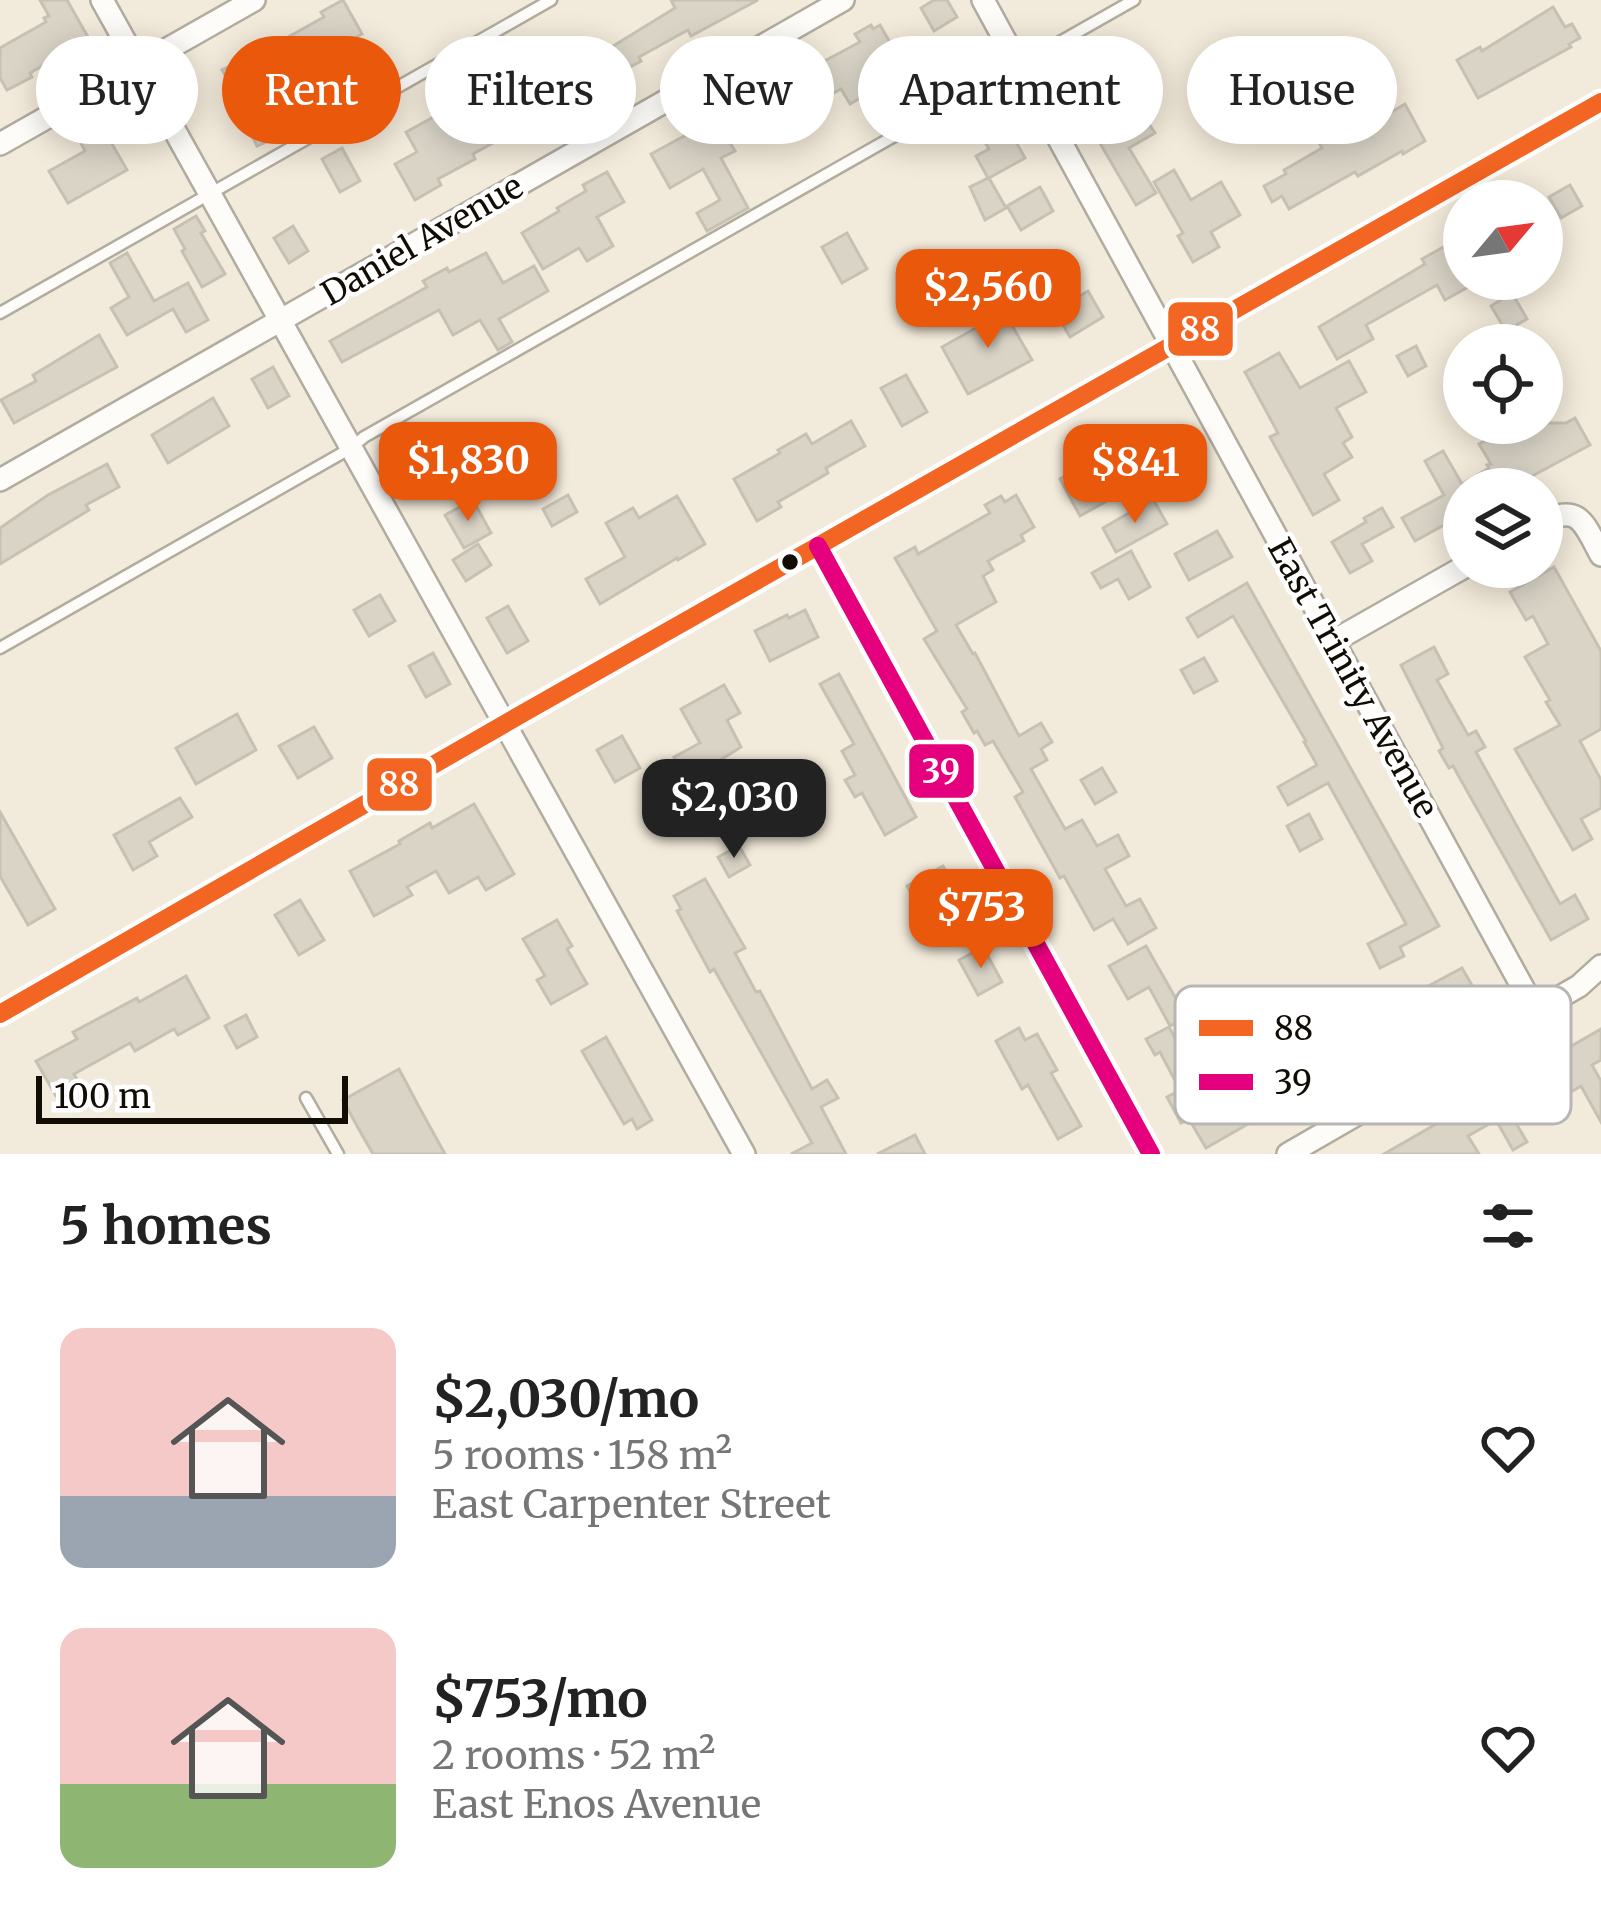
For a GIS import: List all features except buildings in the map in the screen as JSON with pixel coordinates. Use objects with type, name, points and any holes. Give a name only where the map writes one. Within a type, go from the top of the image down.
[{"type":"street","points":[[102,0],[122,36]]},
{"type":"street","points":[[191,36],[254,0]]},
{"type":"street","name":"Daniel Avenue","points":[[0,480],[843,0]]},
{"type":"street","name":"East Trinity Avenue","points":[[983,0],[1003,36]]},
{"type":"street","points":[[0,1014],[1601,103]]},
{"type":"street","points":[[0,144],[36,124]]},
{"type":"street","points":[[182,144],[744,1154]]},
{"type":"street","name":"East Trinity Avenue","points":[[1062,144],[1522,986]]},
{"type":"street","points":[[1563,513],[1577,517],[1601,555]]},
{"type":"street","points":[[818,546],[1151,1154]]},
{"type":"street","points":[[1332,642],[1443,579]]},
{"type":"street","points":[[1571,990],[1601,966]]},
{"type":"street","points":[[1288,1154],[1339,1124]]},
{"type":"lane","points":[[0,313],[551,0]]},
{"type":"lane","points":[[1070,36],[1134,0]]},
{"type":"lane","points":[[0,648],[880,144]]},
{"type":"lane","points":[[306,1098],[338,1154]]},
{"type":"transit line","name":"88","points":[[0,1014],[1601,102]]},
{"type":"transit line","name":"39","points":[[818,546],[1151,1154]]}]
